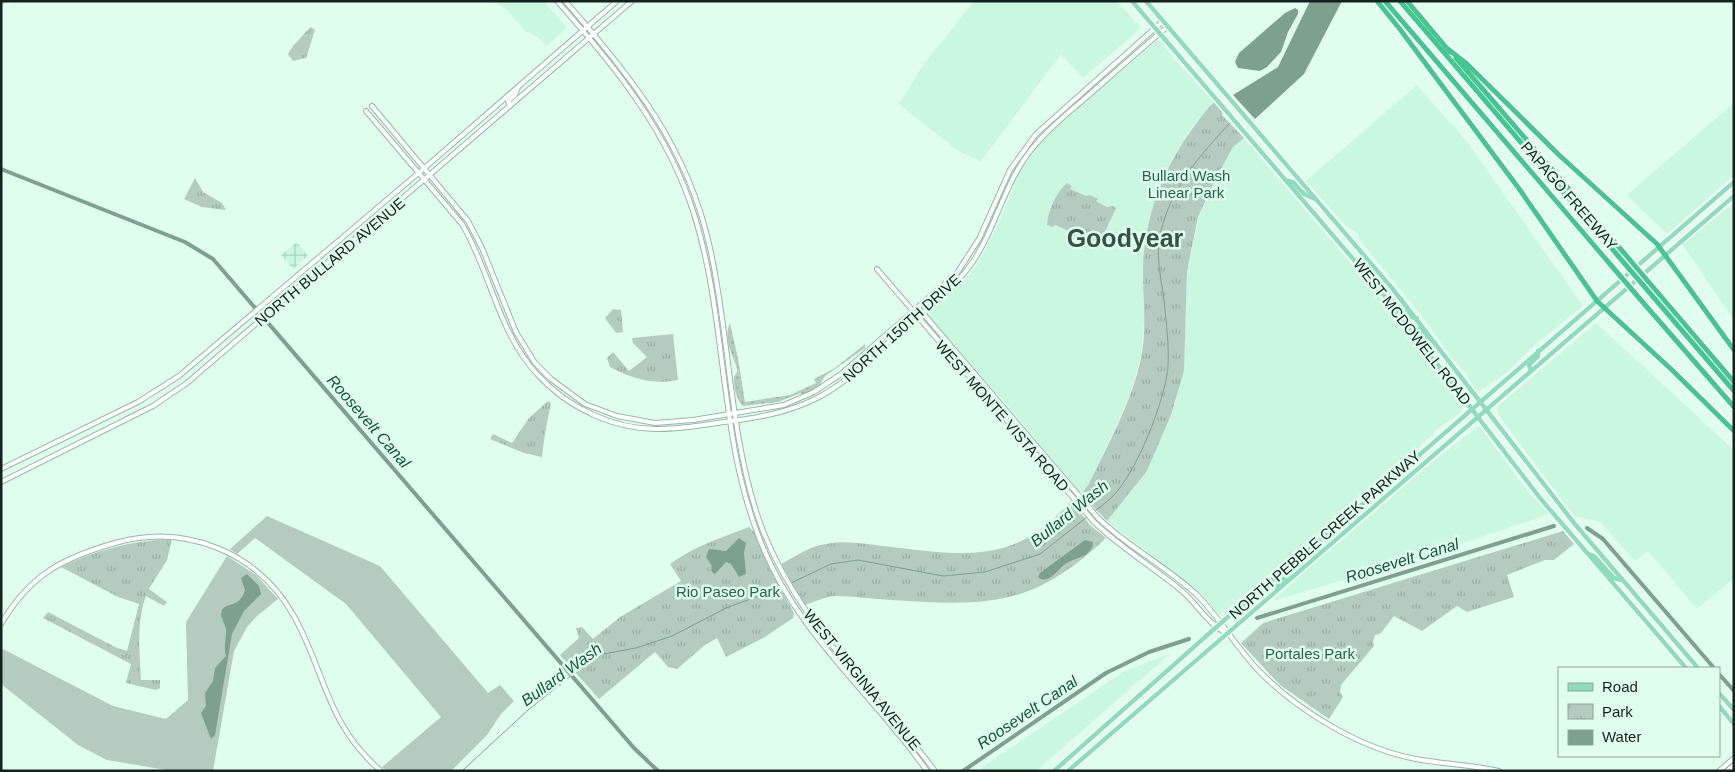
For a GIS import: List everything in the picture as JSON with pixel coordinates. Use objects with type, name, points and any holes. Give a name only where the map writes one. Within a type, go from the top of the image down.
[{"type":"highway","points":[[1377,1],[1520,190],[1603,308],[1671,369],[1734,431]]},
{"type":"highway","name":"PAPAGO FREEWAY","points":[[1385,1],[1734,407]]},
{"type":"highway","points":[[1400,1],[1621,255]]},
{"type":"highway","name":"PAPAGO FREEWAY","points":[[1407,1],[1651,290],[1734,382]]},
{"type":"highway","points":[[1448,49],[1467,64],[1564,160],[1660,248],[1734,350]]},
{"type":"highway","points":[[1651,290],[1734,391]]},
{"type":"main road","name":"WEST MCDOWELL ROAD","points":[[1132,1],[1384,295],[1540,498],[1685,667]]},
{"type":"main road","name":"WEST MCDOWELL ROAD","points":[[1146,1],[1417,318],[1548,491],[1621,580],[1697,667]]},
{"type":"main road","points":[[1287,182],[1293,182],[1304,194],[1318,201]]},
{"type":"main road","name":"NORTH PEBBLE CREEK PARKWAY","points":[[1054,771],[1216,628],[1660,248],[1734,182]]},
{"type":"main road","name":"NORTH PEBBLE CREEK PARKWAY","points":[[1068,771],[1734,196]]},
{"type":"main road","points":[[1384,295],[1399,305],[1409,317],[1417,318]]},
{"type":"main road","points":[[1408,324],[1414,326],[1425,338],[1436,344]]},
{"type":"main road","points":[[1531,371],[1529,364],[1538,356],[1538,351]]},
{"type":"main road","points":[[1540,498],[1548,491]]},
{"type":"main road","points":[[1588,554],[1594,556],[1614,578],[1621,580]]},
{"type":"main road","points":[[1275,591],[1279,582],[1293,570],[1295,562]]},
{"type":"main road","points":[[1720,694],[1734,710]]},
{"type":"main road","points":[[1720,707],[1734,724]]},
{"type":"street","points":[[557,1],[628,86],[650,118],[680,177],[696,220],[707,268],[733,418]]},
{"type":"street","points":[[565,1],[627,73],[656,115],[683,166],[707,237],[733,418]]},
{"type":"street","name":"NORTH BULLARD AVENUE","points":[[1,470],[157,391],[190,368],[425,168],[617,1]]},
{"type":"street","name":"NORTH BULLARD AVENUE","points":[[1,482],[164,399],[197,375],[632,1]]},
{"type":"street","name":"NORTH 150TH DRIVE","points":[[733,418],[784,405],[814,392],[833,381],[954,275],[968,257],[983,230],[1005,180],[1022,152],[1046,124],[1163,21]]},
{"type":"street","name":"NORTH 150TH DRIVE","points":[[733,418],[793,409],[818,398],[837,386],[923,313],[959,280],[977,257],[1011,182],[1023,161],[1042,138],[1167,27]]},
{"type":"street","points":[[510,106],[508,101],[515,95],[518,87]]},
{"type":"street","points":[[372,106],[459,209],[475,232],[521,342],[536,363],[559,386],[593,407],[630,420],[665,423],[733,418]]},
{"type":"street","points":[[366,111],[451,209],[469,235],[514,343],[530,367],[560,395],[587,412],[629,426],[667,429],[733,418]]},
{"type":"street","points":[[650,118],[656,115]]},
{"type":"street","points":[[1005,180],[1011,182]]},
{"type":"street","name":"WEST MONTE VISTA ROAD","points":[[877,269],[1094,522],[1116,543],[1186,594],[1216,628],[1226,633]]},
{"type":"street","name":"WEST MONTE VISTA ROAD","points":[[918,308],[1098,518],[1115,533],[1184,583],[1221,624],[1226,633],[1258,670],[1285,695],[1352,737],[1378,748],[1415,759],[1499,771]]},
{"type":"street","points":[[833,381],[837,386]]},
{"type":"street","points":[[995,408],[1000,404]]},
{"type":"street","name":"WEST VIRGINIA AVENUE","points":[[733,418],[755,507],[773,554],[784,576],[824,638],[935,771]]},
{"type":"street","name":"WEST VIRGINIA AVENUE","points":[[733,418],[735,458],[746,503],[777,578],[816,638],[902,738],[927,771]]},
{"type":"street","points":[[1,624],[9,611],[30,586],[53,567],[93,550],[135,538],[160,536],[192,539],[222,549],[254,569],[284,601],[301,631],[340,722],[356,746],[381,771]]},
{"type":"street","points":[[1719,771],[1734,758]]},
{"type":"street","points":[[1728,771],[1734,765]]},
{"type":"shaded area","points":[[493,1],[544,1],[567,28],[546,46],[538,37],[525,31],[507,10]]},
{"type":"shaded area","points":[[974,1],[1117,1],[1141,28],[1083,78],[1061,54],[981,161],[958,151],[899,104],[924,64]]},
{"type":"shaded area","points":[[1158,40],[1162,42],[1175,60],[1214,102],[1191,128],[1173,158],[1159,189],[1149,222],[1145,251],[1145,311],[1141,357],[1128,400],[1089,484],[1081,494],[1009,407],[930,318],[929,312],[966,278],[977,265],[999,223],[1019,173],[1042,141],[1086,100]]},
{"type":"shaded area","points":[[1417,85],[1468,143],[1583,306],[1538,342],[1507,372],[1480,391],[1475,389],[1467,375],[1447,352],[1425,320],[1358,238],[1358,233],[1346,226],[1306,181]]},
{"type":"shaded area","points":[[1734,103],[1734,175],[1667,234],[1627,195]]},
{"type":"shaded area","points":[[1244,138],[1409,332],[1462,408],[1460,413],[1441,426],[1401,465],[1353,504],[1342,516],[1219,615],[1199,592],[1107,521],[1147,471],[1172,413],[1184,372],[1187,271],[1199,217],[1215,180],[1233,147]]},
{"type":"shaded area","points":[[1734,203],[1734,320],[1682,244]]},
{"type":"shaded area","points":[[297,242],[308,256],[293,269],[281,255]]},
{"type":"shaded area","points":[[1596,323],[1734,450],[1734,578],[1697,609],[1648,551],[1635,561],[1600,522],[1574,516],[1500,417],[1497,410],[1498,406]]},
{"type":"shaded area","points":[[1479,426],[1529,493],[1549,514],[1432,554],[1273,601],[1315,561],[1334,547],[1428,465]]},
{"type":"shaded area","points":[[1171,653],[1036,771],[984,771],[981,768],[1123,672]]},
{"type":"green space","points":[[311,27],[315,30],[306,58],[293,61],[288,54]]},
{"type":"green space","name":"Bullard Wash Linear Park","points":[[1214,102],[1223,113],[1222,115],[1244,138],[1233,147],[1198,217],[1187,271],[1184,371],[1171,415],[1147,471],[1107,521],[1081,494],[1089,484],[1126,407],[1137,374],[1144,336],[1143,270],[1149,224],[1155,201],[1173,159],[1185,139]]},
{"type":"green space","points":[[195,178],[203,192],[222,203],[226,210],[202,207],[184,199]]},
{"type":"green space","points":[[1067,183],[1072,186],[1070,189],[1086,196],[1090,195],[1107,207],[1112,206],[1116,208],[1097,249],[1090,245],[1091,243],[1068,235],[1070,232],[1056,225],[1052,227],[1047,225],[1053,202],[1059,191]]},
{"type":"green space","points":[[613,309],[621,310],[623,332],[616,333],[605,318]]},
{"type":"green space","points":[[730,323],[745,402],[790,395],[816,383],[814,379],[835,368],[865,344],[865,348],[825,376],[819,386],[802,395],[801,393],[778,402],[743,406],[737,397],[734,385],[737,368],[729,345],[728,331]]},
{"type":"green space","points":[[673,334],[678,380],[660,382],[643,380],[610,367],[607,358],[613,352],[629,371],[647,357],[633,343],[632,338]]},
{"type":"green space","points":[[548,401],[551,403],[542,457],[524,453],[490,439],[493,434],[512,443],[529,418]]},
{"type":"green space","points":[[1071,501],[1090,525],[1106,538],[1055,578],[1031,590],[1007,598],[955,603],[834,596],[805,605],[781,564],[814,547],[840,542],[938,552],[985,552],[1007,547],[1029,537],[1050,522]]},
{"type":"green space","points":[[267,516],[380,566],[488,693],[500,685],[514,701],[501,714],[487,735],[451,771],[387,771],[382,767],[441,717],[346,604],[255,538],[237,554],[230,549]]},
{"type":"green space","name":"Rio Paseo Park","points":[[749,527],[754,532],[773,575],[794,613],[793,618],[765,637],[726,657],[717,638],[705,645],[677,669],[668,667],[655,652],[599,699],[560,655],[579,638],[576,628],[582,627],[593,639],[620,617],[681,581],[670,564],[708,543]]},
{"type":"green space","name":"Portales Park","points":[[1563,531],[1574,544],[1554,560],[1545,560],[1507,575],[1514,597],[1467,612],[1457,606],[1422,631],[1394,616],[1380,634],[1375,635],[1374,646],[1341,685],[1340,692],[1343,697],[1329,719],[1280,685],[1241,643],[1263,623]]},
{"type":"green space","points":[[172,539],[167,560],[149,589],[167,602],[164,606],[146,596],[141,616],[139,637],[141,680],[160,680],[160,688],[156,690],[126,683],[131,664],[43,618],[48,612],[115,647],[127,651],[139,604],[118,597],[61,567],[115,547],[144,541]]},
{"type":"green space","points":[[227,556],[256,575],[278,599],[247,627],[234,651],[213,771],[172,771],[107,760],[78,745],[1,684],[1,648],[113,706],[166,719],[188,700],[186,622]]},
{"type":"water","points":[[1310,1],[1342,1],[1304,74],[1255,119],[1233,95],[1278,67]]},
{"type":"water","points":[[1295,8],[1298,10],[1298,14],[1288,32],[1281,52],[1267,67],[1260,71],[1238,68],[1235,62],[1239,53],[1285,13]]},
{"type":"water","points":[[739,538],[746,543],[744,553],[746,574],[739,577],[731,564],[726,562],[715,574],[712,572],[712,566],[706,557],[709,549],[726,551]]},
{"type":"water","points":[[1085,540],[1093,542],[1092,547],[1084,556],[1067,563],[1050,578],[1042,579],[1038,577],[1040,573]]},
{"type":"water","points":[[247,574],[259,586],[261,594],[244,611],[232,634],[215,735],[211,739],[201,713],[206,706],[205,693],[213,681],[215,668],[226,656],[226,629],[221,613],[224,608],[237,602],[243,596],[245,590],[241,578]]},
{"type":"waterway","name":"Bullard Wash","points":[[1090,515],[1111,498],[1138,458],[1153,423],[1164,389],[1168,368],[1168,343],[1158,251],[1166,215],[1188,172],[1230,123]]},
{"type":"waterway","name":"Roosevelt Canal","points":[[1,169],[185,242],[213,259],[634,748],[658,771]]},
{"type":"waterway","name":"Bullard Wash","points":[[791,583],[831,564],[858,560],[943,576],[985,572],[1040,554],[1087,517]]},
{"type":"waterway","name":"Roosevelt Canal","points":[[1257,618],[1554,526]]},
{"type":"waterway","name":"Roosevelt Canal","points":[[1587,528],[1603,539],[1713,667]]},
{"type":"waterway","name":"Bullard Wash","points":[[462,771],[528,710],[581,668],[603,654],[636,648],[672,636],[726,608],[780,588]]},
{"type":"waterway","name":"Roosevelt Canal","points":[[963,771],[1106,673],[1149,652],[1189,639]]},
{"type":"waterway","name":"Roosevelt Canal","points":[[1720,675],[1734,691]]},
{"type":"district","name":"Goodyear","points":[[1125,238]]}]
